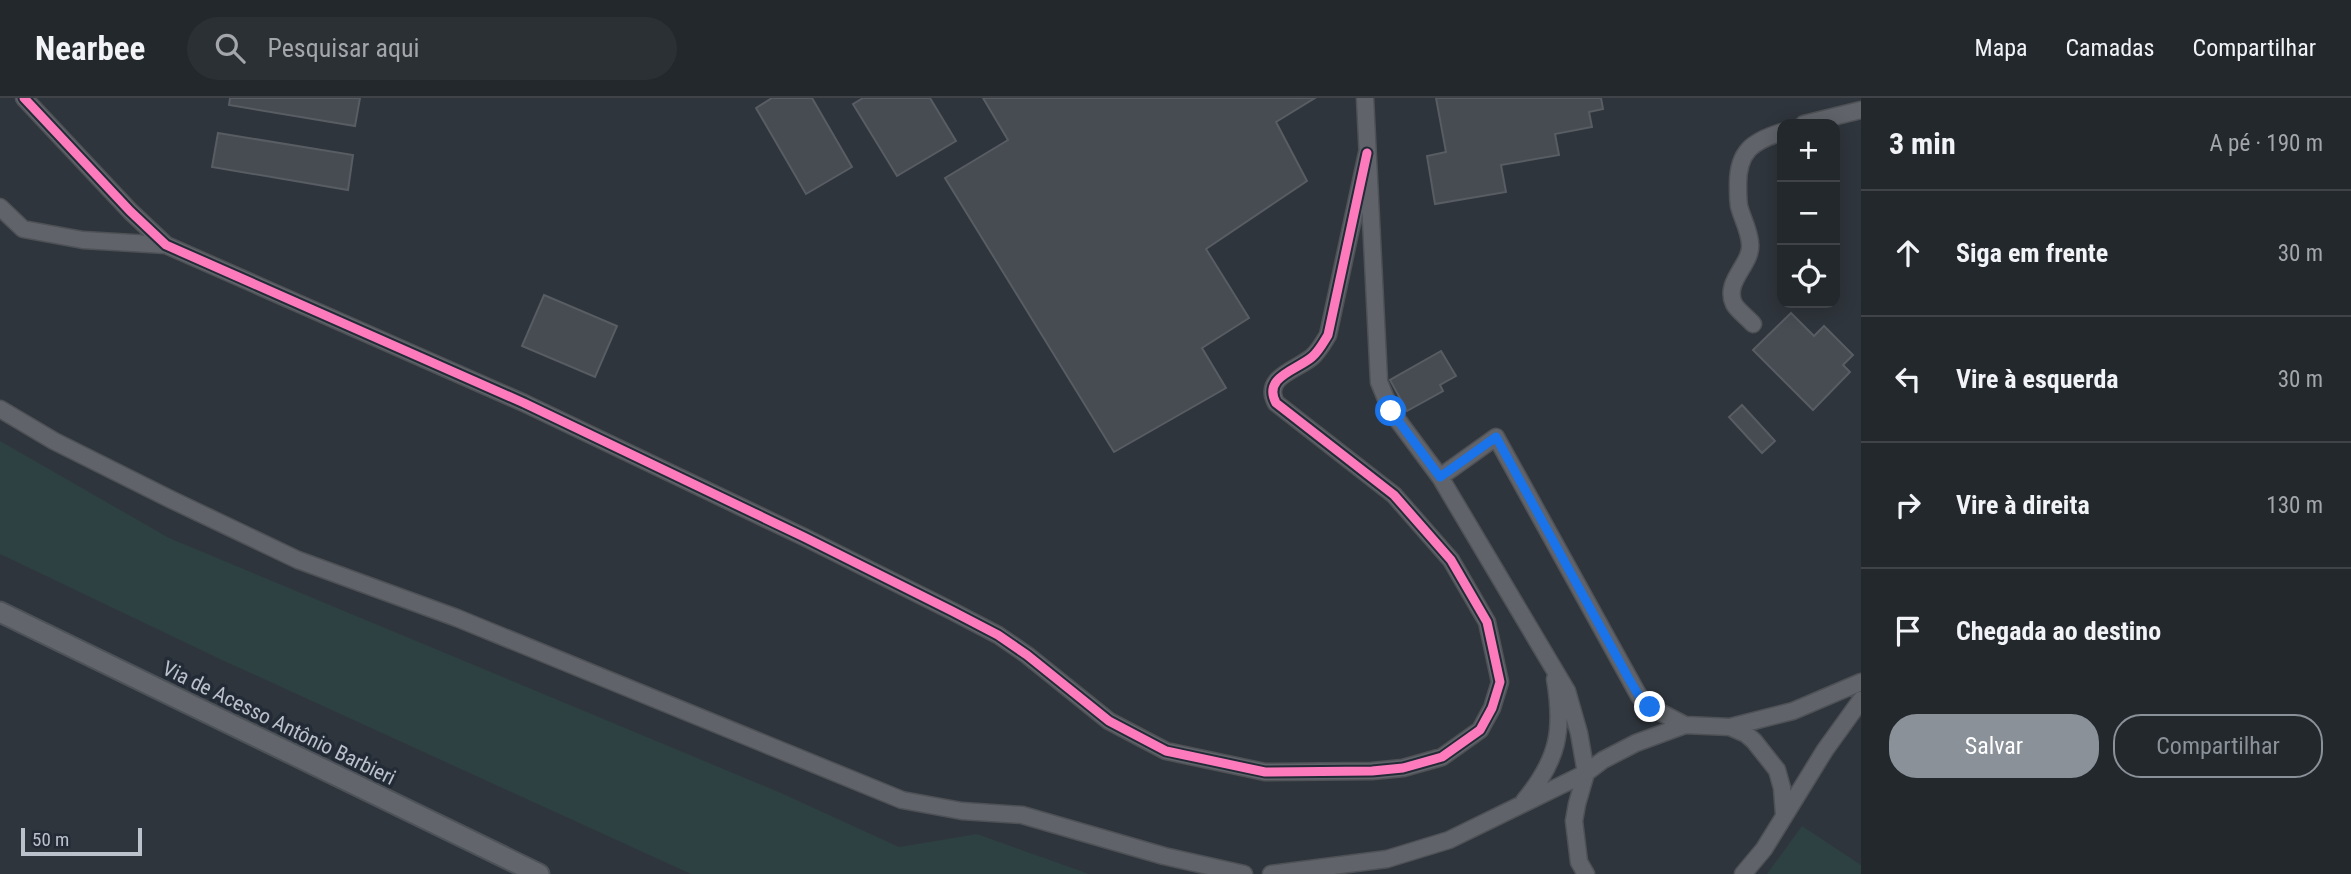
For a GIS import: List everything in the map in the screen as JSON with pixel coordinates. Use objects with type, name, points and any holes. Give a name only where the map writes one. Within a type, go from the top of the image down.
[{"type":"main road","name":"Via de Acesso Antônio Barbieri","points":[[0,612],[539,874]]},
{"type":"street","points":[[24,98],[130,211],[166,245],[524,403],[952,611],[998,635],[1027,655],[1109,721],[1166,751],[1265,772],[1382,770],[1403,768],[1442,757],[1479,730],[1493,708],[1500,682],[1487,622],[1451,560],[1395,495],[1276,403],[1273,397],[1273,385],[1278,378],[1311,358],[1328,335],[1367,153]]},
{"type":"street","points":[[1365,98],[1379,382],[1391,411],[1440,477],[1567,691],[1579,733],[1586,773],[1574,821],[1579,862],[1586,874]]},
{"type":"street","points":[[1824,119],[1861,110]]},
{"type":"street","points":[[1753,324],[1734,303],[1732,292],[1734,280],[1750,252],[1750,242],[1738,203],[1738,168],[1746,151],[1762,139],[1777,134]]},
{"type":"street","points":[[0,207],[23,229],[83,240],[166,245]]},
{"type":"street","points":[[0,409],[65,447],[298,560],[457,618],[902,800],[962,811],[1022,815],[1164,856],[1244,874]]},
{"type":"street","points":[[1440,477],[1496,437],[1639,696],[1650,707],[1685,725]]},
{"type":"street","points":[[1520,806],[1543,776],[1556,749],[1559,702],[1552,666]]},
{"type":"street","points":[[1271,874],[1387,859],[1449,840],[1586,773],[1603,760],[1625,749],[1685,725],[1730,727],[1793,711],[1861,682]]},
{"type":"street","points":[[1743,874],[1764,849],[1825,750],[1861,701]]},
{"type":"street","points":[[1730,727],[1754,741],[1777,770],[1782,788],[1784,814]]},
{"type":"shaded area","points":[[0,441],[169,538],[781,793],[899,847],[977,834],[1089,874],[691,874],[222,660],[0,554]]},
{"type":"shaded area","points":[[1802,826],[1861,865],[1861,874],[1767,874]]},
{"type":"building","points":[[230,98],[360,98],[355,126],[229,105]]},
{"type":"building","points":[[772,98],[812,98],[852,167],[806,194],[756,108]]},
{"type":"building","points":[[863,98],[930,98],[956,141],[897,176],[853,104]]},
{"type":"building","points":[[983,98],[1315,98],[1276,122],[1307,181],[1206,249],[1249,318],[1202,348],[1226,388],[1114,452],[945,178],[1008,140]]},
{"type":"building","points":[[1436,98],[1601,98],[1603,109],[1589,112],[1592,127],[1555,134],[1559,155],[1501,165],[1506,192],[1435,204],[1427,156],[1446,152]]},
{"type":"building","points":[[218,133],[353,155],[348,190],[212,167]]},
{"type":"building","points":[[544,295],[617,326],[595,377],[522,346]]},
{"type":"building","points":[[1791,313],[1814,336],[1824,326],[1853,355],[1843,365],[1850,372],[1813,410],[1753,350]]},
{"type":"building","points":[[1441,351],[1456,376],[1440,385],[1443,391],[1407,411],[1390,380]]},
{"type":"building","points":[[1742,405],[1775,441],[1762,453],[1729,417]]},
{"type":"cycle path","points":[[24,98],[130,211],[166,245],[524,403],[952,611],[998,635],[1027,655],[1109,721],[1166,751],[1265,772],[1372,771],[1403,768],[1442,757],[1480,730],[1492,708],[1500,682],[1487,622],[1451,560],[1394,495],[1276,403],[1273,394],[1277,380],[1312,357],[1328,335],[1367,153]]},
{"type":"route","points":[[1391,411],[1440,477],[1496,437],[1629,679],[1639,696],[1650,707]]}]
